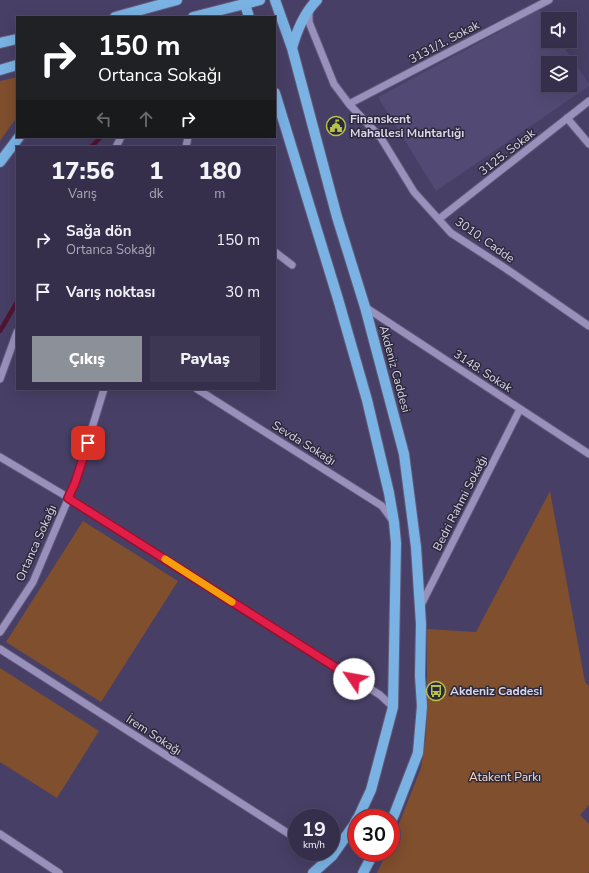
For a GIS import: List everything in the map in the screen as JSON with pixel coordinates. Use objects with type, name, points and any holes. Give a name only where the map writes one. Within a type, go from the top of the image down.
[{"type":"main road","points":[[119,16],[177,0]]},
{"type":"main road","points":[[197,16],[247,2],[260,0]]},
{"type":"main road","name":"Akdeniz Caddesi","points":[[275,0],[292,48],[337,217],[365,307],[404,454],[416,547],[421,624],[420,676],[422,706],[418,753],[396,809]]},
{"type":"main road","points":[[292,48],[296,32],[309,8],[317,0]]},
{"type":"main road","points":[[247,2],[249,16]]},
{"type":"main road","points":[[0,43],[16,39]]},
{"type":"main road","points":[[0,70],[16,65]]},
{"type":"main road","points":[[276,96],[338,299],[367,400],[389,493],[394,522],[396,543],[393,707],[371,790],[362,809]]},
{"type":"main road","points":[[0,162],[18,138]]},
{"type":"main road","points":[[340,841],[348,832]]},
{"type":"main road","points":[[313,873],[322,861]]},
{"type":"main road","points":[[363,873],[369,861]]},
{"type":"street","name":"3131/1. Sokak","points":[[349,104],[549,0]]},
{"type":"street","name":"3010. Cadde","points":[[309,8],[309,22],[334,84],[349,104],[381,138],[414,192],[451,233],[589,326]]},
{"type":"street","name":"3125. Sokak","points":[[439,220],[589,101]]},
{"type":"street","points":[[567,118],[589,144]]},
{"type":"street","points":[[276,253],[292,265]]},
{"type":"street","name":"3148. Sokak","points":[[365,307],[589,454]]},
{"type":"street","points":[[0,379],[16,335]]},
{"type":"street","name":"Ortanca Sokağı","points":[[0,632],[32,582],[75,483],[104,390]]},
{"type":"street","name":"Sevda Sokağı","points":[[199,390],[382,506],[394,522]]},
{"type":"street","name":"Bedri Rahmi Sokağı","points":[[420,607],[520,409]]},
{"type":"street","points":[[0,457],[68,498],[380,695],[393,707]]},
{"type":"street","name":"İrem Sokağı","points":[[0,649],[288,833]]},
{"type":"street","points":[[0,834],[59,873]]},
{"type":"shaded area","points":[[539,10],[541,13],[541,48],[565,48],[570,56],[541,56],[541,92],[577,92],[577,66],[589,86],[436,191],[378,97]]},
{"type":"green space","points":[[16,77],[16,118],[0,141],[0,81]]},
{"type":"green space","name":"Atakent Parkı","points":[[550,491],[585,682],[589,686],[589,805],[580,815],[589,824],[588,873],[377,873],[383,861],[400,861],[400,821],[421,768],[426,736],[427,629],[476,632]]},
{"type":"green space","points":[[83,521],[178,581],[101,702],[6,642]]},
{"type":"green space","points":[[0,668],[99,731],[57,798],[0,762]]},
{"type":"waterway","points":[[92,146],[100,138]]},
{"type":"waterway","points":[[0,331],[16,304]]},
{"type":"slow traffic","points":[[165,559],[232,602]]},
{"type":"place","name":"Finanskent Mahallesi Muhtarlığı","points":[[336,126]]},
{"type":"place","name":"Akdeniz Caddesi","points":[[436,691]]},
{"type":"route","points":[[88,443],[75,483],[68,498],[354,679]]}]
